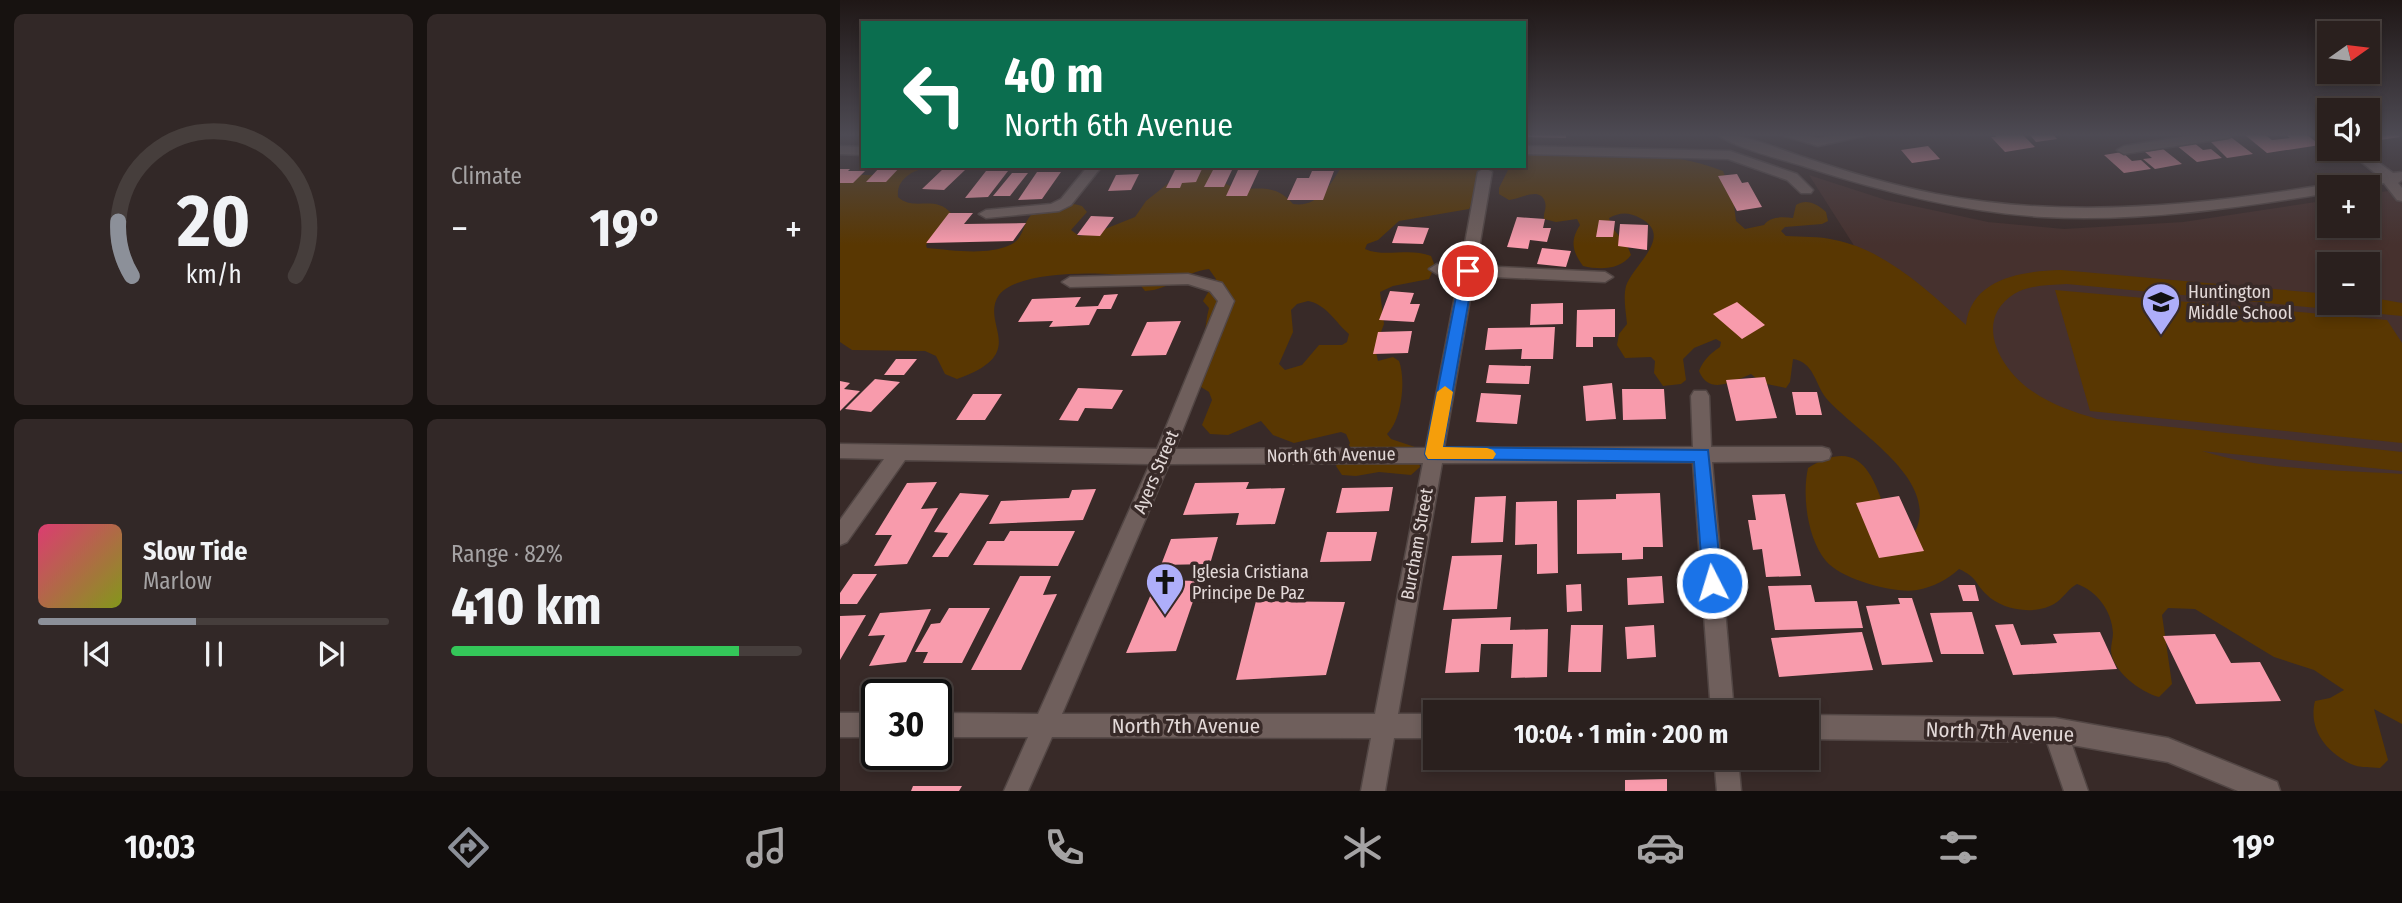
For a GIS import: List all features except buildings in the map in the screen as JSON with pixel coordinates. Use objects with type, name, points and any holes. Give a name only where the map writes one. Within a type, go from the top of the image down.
[{"type":"street","points":[[986,214],[1040,211],[1066,202],[1091,171]]},
{"type":"street","points":[[1774,171],[1792,177],[1806,190]]},
{"type":"street","points":[[1836,171],[1892,189],[1996,208],[2064,214],[2131,214],[2397,180],[2402,197]]},
{"type":"street","name":"Burcham Street","points":[[1373,791],[1485,172]]},
{"type":"street","points":[[1437,269],[1605,277]]},
{"type":"street","name":"Ayers Street","points":[[1016,791],[1163,457],[1226,301],[1216,287],[1188,279],[1070,282]]},
{"type":"street","points":[[1700,396],[1702,455],[1722,700]]},
{"type":"street","name":"North 6th Avenue","points":[[840,452],[1163,457],[1822,454]]},
{"type":"street","points":[[840,536],[900,452]]},
{"type":"street","points":[[840,725],[861,725]]},
{"type":"street","name":"North 7th Avenue","points":[[952,725],[1423,726]]},
{"type":"street","name":"North 7th Avenue","points":[[1819,727],[2055,730],[2168,750],[2268,791]]},
{"type":"street","points":[[2055,730],[2076,791]]},
{"type":"street","points":[[1727,770],[1729,791]]},
{"type":"shaded area","points":[[883,171],[916,171],[900,184],[898,197],[911,203],[938,205],[951,213],[926,245],[927,248],[980,251],[1001,248],[1015,242],[1036,210],[1055,203],[1082,206],[1087,212],[1071,230],[1079,236],[1095,233],[1135,217],[1146,201],[1171,181],[1194,171],[1226,171],[1219,173],[1220,180],[1230,186],[1275,191],[1293,204],[1302,204],[1322,194],[1339,171],[1486,171],[1486,178],[1469,209],[1399,221],[1378,240],[1367,244],[1365,249],[1381,253],[1423,253],[1431,256],[1435,266],[1429,279],[1393,286],[1380,292],[1384,324],[1375,348],[1378,361],[1393,357],[1399,361],[1401,369],[1399,409],[1387,434],[1391,439],[1415,447],[1420,467],[1411,475],[1379,472],[1356,476],[1342,475],[1336,466],[1350,443],[1346,434],[1341,432],[1294,443],[1273,435],[1261,421],[1228,435],[1210,434],[1202,425],[1212,400],[1209,392],[1201,387],[1209,308],[1203,301],[1216,279],[1209,269],[1162,288],[1145,291],[1134,277],[1084,273],[1042,277],[1009,287],[999,295],[995,306],[998,349],[992,359],[980,369],[957,379],[945,374],[936,356],[925,351],[852,350],[840,342],[840,183],[858,175],[876,175]],"holes":[[[1308,301],[1320,306],[1349,334],[1347,342],[1342,345],[1319,345],[1302,365],[1285,370],[1279,364],[1293,332],[1291,310],[1297,304]]]},
{"type":"shaded area","points":[[1508,171],[1723,171],[1733,197],[1736,221],[1745,229],[1764,225],[1781,217],[1793,218],[1796,205],[1800,203],[1816,204],[1826,212],[1828,221],[1822,224],[1785,227],[1781,231],[1786,236],[1835,240],[1872,253],[1906,274],[1966,325],[1970,309],[1988,287],[2001,280],[2031,272],[2061,270],[2317,293],[2317,308],[2067,284],[2033,287],[2014,294],[2001,305],[1993,331],[2002,358],[2021,382],[2055,404],[2097,419],[2402,452],[2402,471],[2202,451],[2276,466],[2402,474],[2402,724],[2374,709],[2388,760],[2380,768],[2354,765],[2334,753],[2321,738],[2314,721],[2315,701],[2330,698],[2344,690],[2314,670],[2274,657],[2195,609],[2168,608],[2162,615],[2172,684],[2159,697],[2128,680],[2116,666],[2111,650],[2113,635],[2110,617],[2097,597],[2077,584],[2049,606],[2020,610],[1993,600],[1972,577],[1959,569],[1934,585],[1907,591],[1868,584],[1833,568],[1820,552],[1810,529],[1806,503],[1808,468],[1828,458],[1844,456],[1856,460],[1874,482],[1892,530],[1915,532],[1920,512],[1916,493],[1906,475],[1891,458],[1826,398],[1810,369],[1800,361],[1793,359],[1790,382],[1786,388],[1762,383],[1751,374],[1729,383],[1715,385],[1703,379],[1699,371],[1708,357],[1720,347],[1721,342],[1716,339],[1694,348],[1683,359],[1686,380],[1681,384],[1663,386],[1654,373],[1655,361],[1651,357],[1625,358],[1617,345],[1619,334],[1627,324],[1626,286],[1653,242],[1654,233],[1650,225],[1628,214],[1609,218],[1631,255],[1621,264],[1609,268],[1583,266],[1576,256],[1574,246],[1580,225],[1577,219],[1556,222],[1544,219],[1545,202],[1539,195],[1509,200],[1499,194]]},
{"type":"shaded area","name":"Huntington Middle School","points":[[1809,175],[1886,200],[1988,222],[2064,229],[2183,222],[2317,202],[2317,238],[2380,238],[2380,192],[2402,189],[2402,514],[2097,460],[1883,291]]},
{"type":"shaded area","points":[[2055,290],[2387,320],[2402,343],[2402,443],[2090,411]]},
{"type":"shaded area","points":[[2380,299],[2402,303],[2402,316],[2380,314]]},
{"type":"slow traffic","points":[[1445,392],[1434,454],[1487,454]]},
{"type":"place","name":"Huntington Middle School","points":[[2161,336]]},
{"type":"place","name":"Iglesia Cristiana Principe De Paz","points":[[1165,616]]},
{"type":"route","points":[[1468,271],[1434,454],[1702,455],[1712,583]]}]
